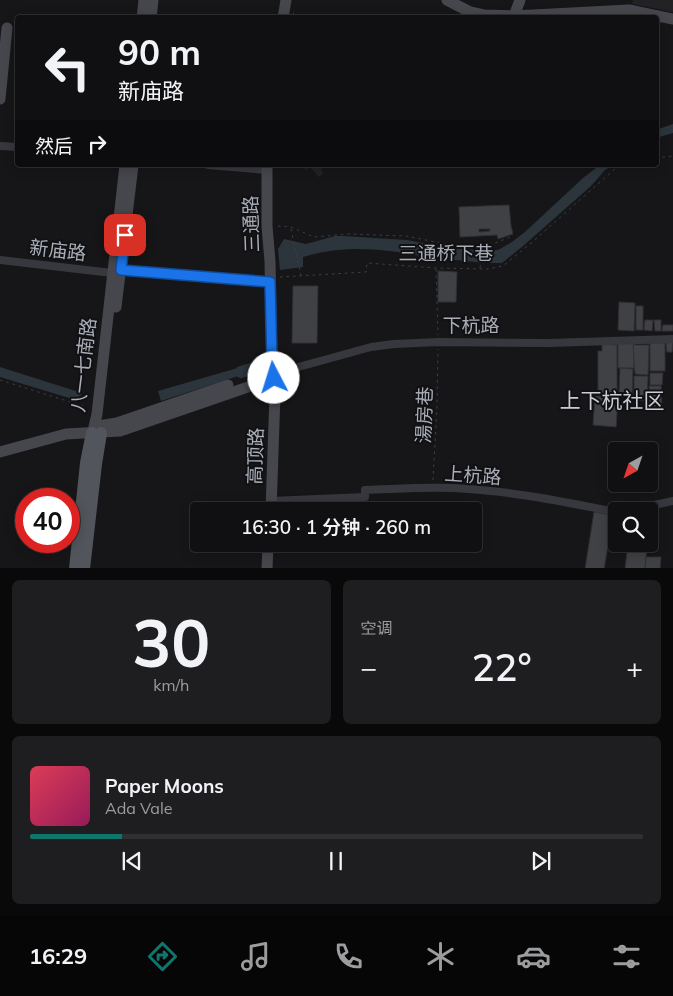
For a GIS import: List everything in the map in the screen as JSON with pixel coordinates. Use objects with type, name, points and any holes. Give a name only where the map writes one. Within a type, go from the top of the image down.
[{"type":"main road","points":[[142,15],[144,0]]},
{"type":"main road","points":[[151,15],[153,0]]},
{"type":"main road","points":[[284,15],[286,0]]},
{"type":"main road","points":[[447,0],[463,10],[477,14],[496,15]]},
{"type":"main road","points":[[514,15],[520,0]]},
{"type":"main road","points":[[533,15],[629,10],[653,15]]},
{"type":"main road","points":[[659,16],[673,19]]},
{"type":"main road","points":[[0,99],[8,28]]},
{"type":"main road","name":"八一七南路","points":[[84,568],[96,464],[97,429],[116,272],[125,167]]},
{"type":"main road","name":"八一七南路","points":[[116,272],[133,167]]},
{"type":"main road","name":"三通路","points":[[267,168],[267,226],[273,374]]},
{"type":"main road","name":"下杭路","points":[[97,429],[120,431],[273,374]]},
{"type":"main road","name":"高顶路","points":[[271,502],[275,394],[273,374]]},
{"type":"main road","points":[[0,445],[64,429],[97,429]]},
{"type":"main road","points":[[0,452],[66,434],[97,429]]},
{"type":"main road","name":"八一七南路","points":[[75,568],[86,463],[97,429]]},
{"type":"main road","points":[[267,568],[268,552]]},
{"type":"street","points":[[0,146],[15,147]]},
{"type":"street","points":[[247,167],[267,168]]},
{"type":"street","name":"新庙路","points":[[0,260],[116,272],[270,280]]},
{"type":"street","name":"下杭路","points":[[273,374],[371,348],[394,344],[438,342],[549,343],[673,339]]},
{"type":"street","name":"上杭路","points":[[313,502],[365,497],[365,490],[432,488],[483,490],[550,499],[611,511],[616,510],[616,505],[645,507],[673,501]]},
{"type":"path","points":[[659,158],[673,156]]},
{"type":"path","name":"三通桥下巷","points":[[270,280],[366,272],[368,263],[480,269],[502,266],[618,167]]},
{"type":"path","points":[[267,226],[291,227],[314,237],[349,234],[406,236],[456,246],[496,243],[513,236]]},
{"type":"path","points":[[291,227],[301,277]]},
{"type":"path","points":[[480,269],[483,245]]},
{"type":"path","name":"湯房巷","points":[[432,488],[437,407],[436,268]]},
{"type":"path","points":[[0,380],[83,406]]},
{"type":"shaded area","points":[[633,0],[673,0],[673,12],[632,4]]},
{"type":"shaded area","points":[[673,124],[673,133],[659,137],[659,129]]},
{"type":"shaded area","points":[[310,167],[323,167],[321,171],[323,173],[319,177]]},
{"type":"shaded area","points":[[597,167],[610,167],[591,186],[502,263],[436,259],[387,251],[350,249],[329,251],[303,257],[303,267],[280,270],[278,249],[284,239],[306,244],[335,236],[343,236],[407,240],[448,248],[498,250],[525,232]]},
{"type":"shaded area","points":[[255,363],[257,370],[161,401],[158,391]]},
{"type":"shaded area","points":[[0,367],[82,393],[79,401],[0,377]]},
{"type":"building","points":[[509,205],[513,234],[498,239],[497,235],[460,237],[459,207]],"holes":[[[479,229],[490,229],[490,231],[479,232]]]},
{"type":"building","points":[[438,271],[457,272],[456,302],[438,302]]},
{"type":"building","points":[[293,286],[318,286],[317,343],[292,343]]},
{"type":"building","points":[[619,302],[635,303],[634,331],[618,330]]},
{"type":"building","points":[[636,306],[643,306],[643,330],[636,330]]},
{"type":"building","points":[[645,320],[653,320],[652,331],[644,330]]},
{"type":"building","points":[[654,320],[661,320],[661,331],[655,331]]},
{"type":"building","points":[[663,325],[673,325],[673,331],[662,331]]},
{"type":"building","points":[[673,342],[672,352],[667,352],[666,343]]},
{"type":"building","points":[[618,343],[634,343],[634,368],[618,368]]},
{"type":"building","points":[[650,343],[665,343],[665,371],[650,371]]},
{"type":"building","points":[[602,344],[617,345],[617,396],[598,395],[598,351],[602,351]]},
{"type":"building","points":[[633,345],[649,345],[648,375],[635,374]]},
{"type":"building","points":[[620,368],[633,369],[632,395],[619,394]]},
{"type":"building","points":[[650,373],[663,373],[662,385],[650,385]]},
{"type":"building","points":[[634,376],[648,376],[647,401],[634,400]]},
{"type":"building","points":[[649,386],[661,386],[662,406],[650,407]]},
{"type":"building","points":[[595,396],[618,398],[616,427],[593,425]]},
{"type":"building","points":[[594,512],[608,514],[608,545],[604,568],[585,568]]},
{"type":"building","points":[[627,552],[646,552],[645,568],[625,568]]},
{"type":"building","points":[[646,557],[661,557],[660,568],[645,568]]},
{"type":"waterway","points":[[241,372],[261,366]]},
{"type":"district","name":"上下杭社区","points":[[612,401]]},
{"type":"route","points":[[125,235],[121,270],[270,282],[274,378]]}]
